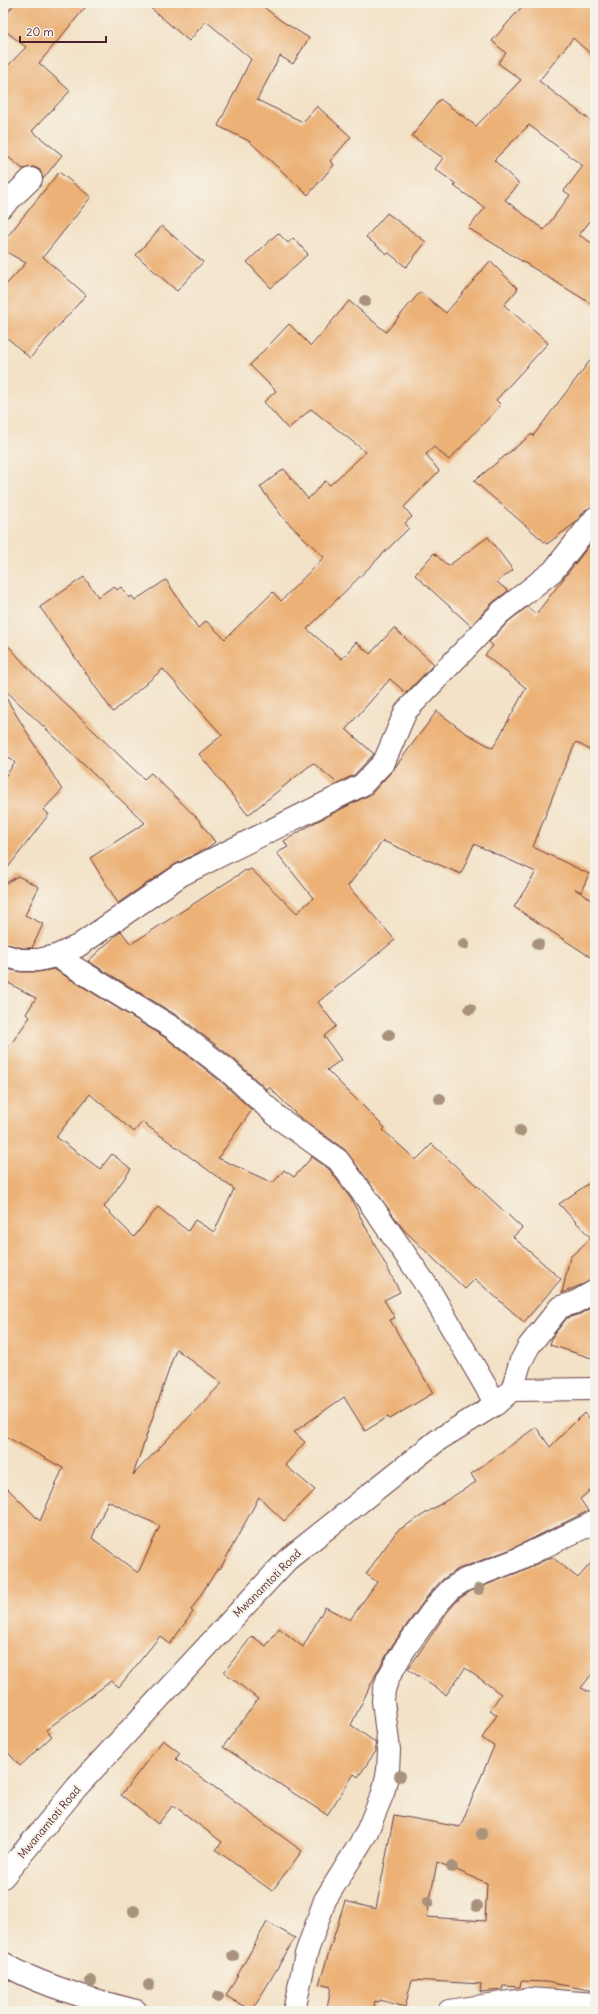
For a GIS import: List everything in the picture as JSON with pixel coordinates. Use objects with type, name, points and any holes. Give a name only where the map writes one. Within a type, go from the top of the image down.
[{"type":"street","points":[[3,206],[31,179]]},
{"type":"street","points":[[3,955],[21,960],[38,960],[56,956],[78,946],[181,875],[362,785],[384,762],[406,711],[501,612],[553,571],[595,518]]},
{"type":"street","points":[[56,956],[173,1028],[227,1070],[280,1119],[338,1160],[372,1206],[504,1397]]},
{"type":"street","points":[[504,1397],[530,1346],[560,1307],[574,1303],[595,1291]]},
{"type":"street","points":[[504,1397],[595,1389]]},
{"type":"street","name":"Mwanamtoti Road","points":[[3,1877],[77,1787],[287,1560],[438,1440],[504,1397]]},
{"type":"street","points":[[294,2011],[306,1954],[326,1900],[366,1834],[383,1793],[388,1771],[389,1750],[383,1701],[384,1690],[388,1678],[404,1650],[438,1603],[452,1588],[465,1580],[514,1561],[595,1522]]},
{"type":"street","points":[[3,1963],[36,1979],[103,2002],[136,2011]]},
{"type":"street","points":[[449,2011],[530,1999],[595,2004]]},
{"type":"building","points":[[15,3],[89,3],[39,63],[70,91],[32,131],[62,155],[43,179],[40,170],[34,167],[23,169],[3,153],[3,71],[26,47],[3,29],[3,18]]},
{"type":"building","points":[[145,3],[259,3],[280,20],[309,38],[293,64],[280,56],[257,100],[303,122],[317,106],[351,137],[330,161],[334,165],[308,195],[249,141],[218,126],[251,59],[206,21],[189,41]]},
{"type":"building","points":[[525,3],[595,3],[595,58],[573,38],[539,81],[595,124],[595,215],[579,235],[595,245],[595,306],[468,228],[485,208],[454,186],[456,184],[435,169],[443,158],[412,136],[440,99],[476,126],[521,80],[498,63],[506,53],[492,41]],"holes":[[[529,125],[583,166],[564,191],[570,195],[544,230],[505,200],[519,184],[494,160]]]},
{"type":"building","points":[[59,172],[91,197],[43,257],[86,295],[30,358],[3,334],[3,288],[26,263],[3,250],[3,242]]},
{"type":"building","points":[[387,213],[426,242],[406,267],[366,237]]},
{"type":"building","points":[[162,226],[203,262],[177,291],[136,255]]},
{"type":"building","points":[[278,233],[288,243],[293,238],[308,254],[271,288],[247,262]]},
{"type":"building","points":[[490,261],[518,289],[504,305],[548,343],[496,400],[501,405],[449,460],[434,447],[426,454],[439,471],[404,507],[412,517],[405,523],[409,528],[307,629],[342,659],[356,642],[370,654],[394,628],[434,664],[406,693],[390,679],[346,729],[374,754],[354,775],[337,783],[313,763],[248,815],[199,754],[222,735],[163,669],[113,712],[40,607],[84,577],[98,597],[114,586],[117,590],[121,587],[129,598],[132,596],[135,600],[166,580],[198,628],[206,621],[225,639],[273,592],[281,601],[324,557],[284,519],[260,487],[284,469],[308,499],[325,481],[330,485],[366,452],[311,409],[288,429],[264,402],[276,391],[250,365],[289,324],[311,346],[349,301],[386,332],[420,292],[446,313]]},
{"type":"building","points":[[595,354],[595,506],[585,510],[575,523],[547,544],[474,481],[532,434],[533,436]]},
{"type":"building","points":[[488,537],[513,570],[497,582],[508,591],[492,603],[471,626],[415,575],[434,553],[448,566]]},
{"type":"building","points":[[595,538],[595,753],[576,742],[561,775],[533,847],[589,874],[581,892],[575,889],[595,902],[595,960],[514,907],[536,872],[474,844],[461,874],[383,841],[348,886],[395,940],[318,1002],[336,1026],[324,1036],[341,1060],[327,1070],[385,1128],[383,1130],[416,1160],[432,1144],[522,1228],[513,1237],[561,1279],[524,1322],[475,1279],[465,1289],[404,1230],[345,1150],[297,1115],[269,1087],[267,1090],[235,1060],[181,1018],[88,961],[121,931],[131,944],[246,870],[251,869],[297,913],[313,898],[277,853],[288,847],[284,841],[314,823],[371,794],[393,770],[437,711],[464,732],[493,748],[526,688],[485,655],[493,646],[489,642],[509,621],[527,607],[536,614]]},
{"type":"building","points":[[3,640],[31,671],[144,779],[151,773],[198,819],[215,842],[207,848],[174,865],[118,903],[90,858],[145,823],[3,688]]},
{"type":"building","points":[[3,693],[62,790],[43,810],[49,814],[3,874],[3,779],[15,763],[3,751]]},
{"type":"building","points":[[18,876],[39,887],[25,915],[43,924],[32,948],[23,948],[3,943],[3,885]]},
{"type":"building","points":[[7,969],[21,972],[38,972],[54,969],[166,1038],[219,1080],[252,1110],[218,1158],[273,1183],[284,1170],[294,1177],[312,1157],[329,1169],[351,1199],[400,1292],[384,1300],[395,1318],[390,1320],[433,1393],[390,1419],[388,1417],[365,1431],[344,1397],[294,1432],[305,1442],[285,1465],[315,1490],[284,1521],[259,1497],[220,1569],[218,1568],[191,1610],[193,1612],[170,1644],[160,1636],[119,1687],[111,1681],[46,1730],[52,1736],[20,1766],[3,1747],[3,1484],[40,1521],[63,1468],[3,1435],[3,1055],[30,1017],[26,1014],[36,998],[3,980]],"holes":[[[90,1094],[134,1132],[142,1122],[234,1189],[214,1232],[195,1220],[188,1231],[158,1207],[134,1237],[104,1207],[131,1169],[112,1154],[100,1169],[56,1137]],[[176,1349],[222,1383],[133,1475]],[[108,1501],[160,1526],[138,1573],[92,1538]]]},
{"type":"building","points":[[595,1179],[595,1279],[562,1293],[570,1257],[591,1238],[559,1204]]},
{"type":"building","points":[[595,1305],[595,1359],[550,1345],[552,1337],[567,1318],[580,1314]]},
{"type":"building","points":[[584,1413],[595,1425],[595,1486],[580,1499],[588,1511],[509,1550],[458,1569],[443,1579],[429,1594],[393,1644],[377,1672],[351,1725],[375,1742],[376,1751],[358,1777],[354,1774],[327,1815],[223,1747],[258,1699],[224,1672],[252,1636],[266,1646],[279,1628],[303,1647],[325,1607],[350,1620],[377,1582],[366,1574],[397,1531],[476,1482],[471,1474],[536,1427],[550,1447]]},
{"type":"building","points":[[552,1557],[578,1578],[595,1558],[595,1670],[581,1688],[595,1695],[595,1991],[546,1982],[521,1981],[520,1987],[503,1986],[502,1990],[480,1992],[481,1984],[412,1980],[405,2007],[380,2000],[379,2002],[375,2001],[373,2011],[339,2011],[327,2009],[331,1987],[319,1984],[345,1901],[376,1909],[394,1815],[460,1827],[494,1746],[482,1738],[497,1715],[490,1710],[501,1694],[465,1668],[446,1695],[408,1669],[448,1611],[460,1598],[471,1591]],"holes":[[[437,1862],[487,1883],[485,1921],[427,1917]]]},
{"type":"building","points":[[163,1740],[180,1753],[176,1759],[302,1851],[272,1891],[216,1850],[222,1842],[173,1805],[158,1824],[121,1795]]},
{"type":"building","points":[[267,1922],[295,1938],[252,2011],[226,1996]]}]
